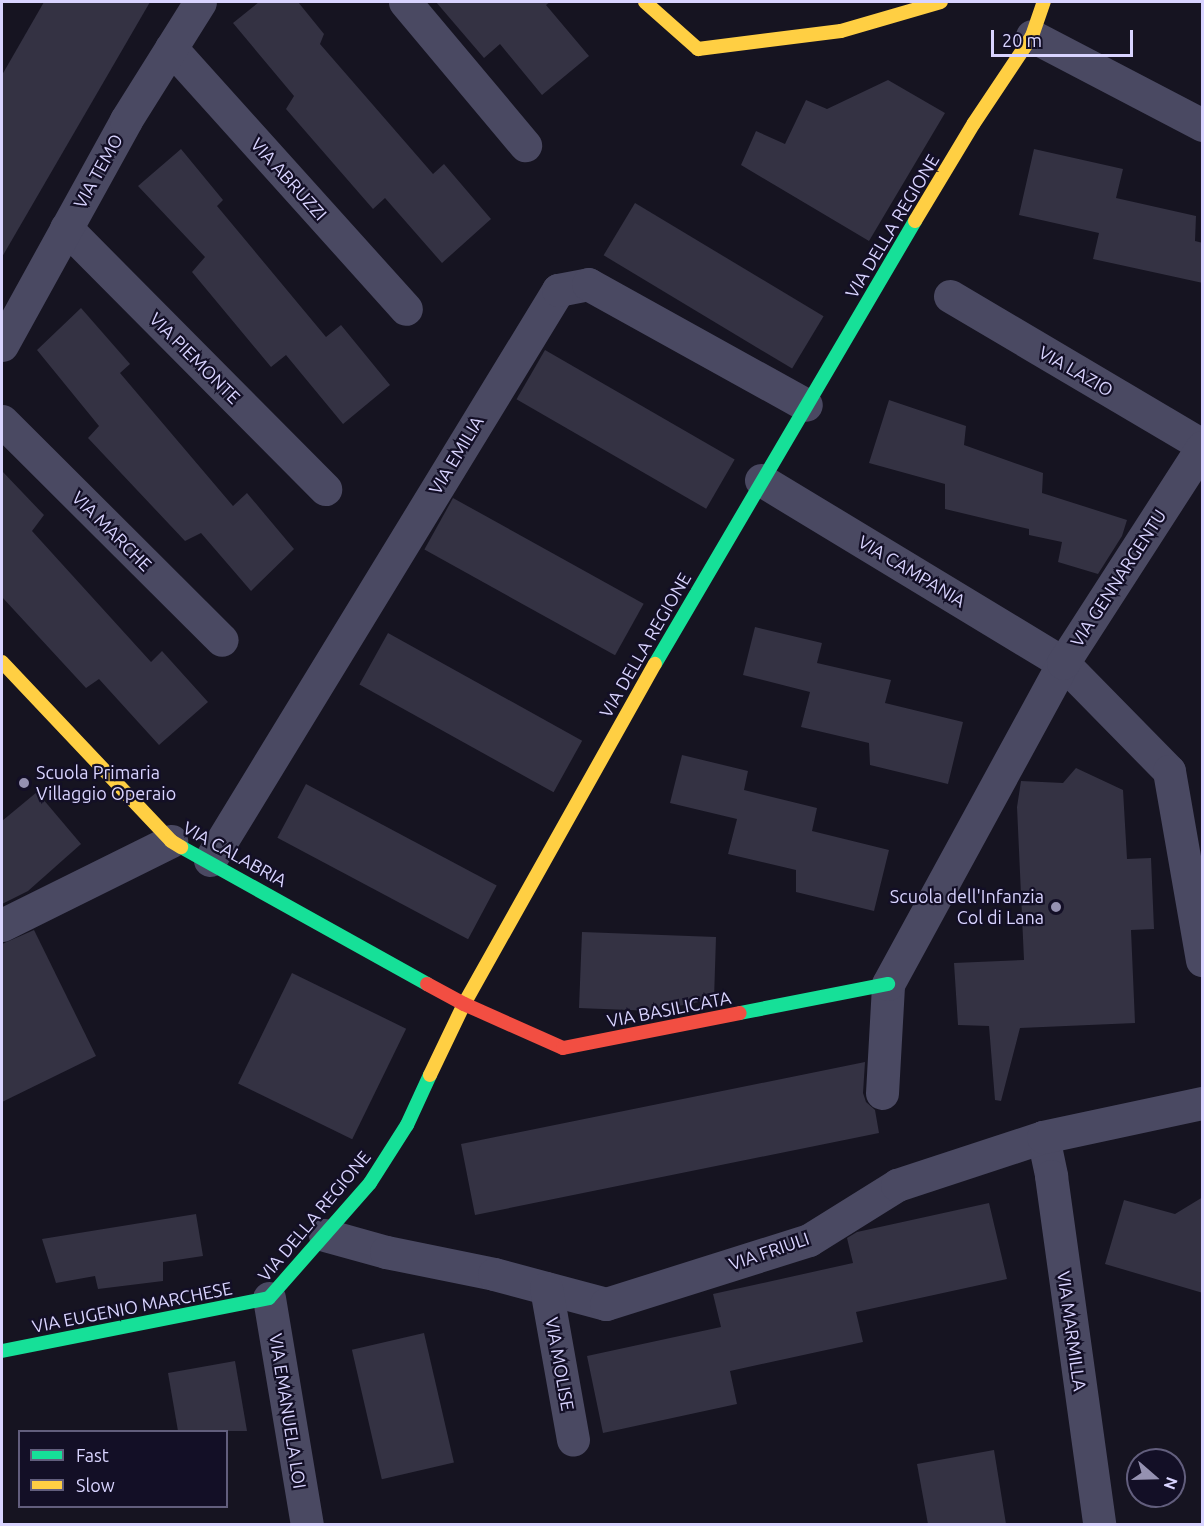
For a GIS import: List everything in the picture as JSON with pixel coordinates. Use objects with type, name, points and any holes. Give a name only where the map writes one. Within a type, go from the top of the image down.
[{"type":"street","name":"VIA TEMO","points":[[2,345],[126,120],[200,2]]},
{"type":"street","points":[[405,2],[525,145]]},
{"type":"street","points":[[645,2],[698,49],[841,31],[941,2]]},
{"type":"street","name":"VIA DELLA REGIONE","points":[[269,1298],[370,1183],[407,1125],[464,1004],[585,786],[761,480],[974,123],[1032,36],[1044,2]]},
{"type":"street","points":[[1032,36],[1203,125]]},
{"type":"street","name":"VIA ABRUZZI","points":[[171,48],[406,309]]},
{"type":"street","name":"VIA PIEMONTE","points":[[66,228],[325,489]]},
{"type":"street","name":"VIA EMILIA","points":[[210,860],[558,290],[588,284],[806,405]]},
{"type":"street","name":"VIA LAZIO","points":[[950,296],[1203,446]]},
{"type":"street","name":"VIA MARCHE","points":[[2,421],[222,640]]},
{"type":"street","name":"VIA GENNARGENTU","points":[[1203,446],[1063,663],[1169,771],[1203,960]]},
{"type":"street","name":"VIA CAMPANIA","points":[[761,480],[1063,663]]},
{"type":"street","name":"VIA CALABRIA","points":[[2,662],[171,841],[210,860],[464,1004]]},
{"type":"street","points":[[882,1093],[888,984],[1063,663]]},
{"type":"street","points":[[2,925],[171,841]]},
{"type":"street","name":"VIA BASILICATA","points":[[464,1004],[563,1048],[888,984]]},
{"type":"street","name":"VIA FRIULI","points":[[325,1235],[386,1252],[494,1274],[606,1304],[809,1240],[897,1185],[1043,1137],[1203,1103]]},
{"type":"street","name":"VIA MARMILLA","points":[[1043,1137],[1051,1176],[1099,1524]]},
{"type":"street","name":"VIA MOLISE","points":[[546,1288],[573,1440]]},
{"type":"street","name":"VIA EUGENIO MARCHESE","points":[[2,1351],[269,1298]]},
{"type":"street","name":"VIA EMANUELA LOI","points":[[269,1298],[307,1524]]},
{"type":"building","points":[[44,2],[150,2],[2,257],[2,75]]},
{"type":"building","points":[[259,2],[298,2],[324,34],[320,44],[433,174],[444,164],[491,219],[442,263],[385,198],[373,209],[286,109],[294,96],[233,23]]},
{"type":"building","points":[[436,2],[550,2],[546,5],[589,56],[542,95],[500,44],[484,58]]},
{"type":"building","points":[[888,80],[945,113],[869,241],[741,165],[756,131],[785,144],[806,100],[827,109]]},
{"type":"building","points":[[181,149],[223,200],[217,206],[326,337],[341,325],[390,385],[343,424],[286,355],[271,367],[192,272],[205,257],[138,186]]},
{"type":"building","points":[[1034,149],[1123,169],[1116,198],[1196,216],[1195,241],[1203,243],[1203,283],[1093,259],[1099,233],[1019,215]]},
{"type":"building","points":[[635,203],[824,316],[792,369],[604,255]]},
{"type":"building","points":[[81,308],[130,364],[120,373],[233,506],[247,493],[294,549],[251,591],[201,533],[185,541],[88,438],[99,426],[37,350]]},
{"type":"building","points":[[545,350],[735,460],[706,509],[516,399]]},
{"type":"building","points":[[889,400],[966,426],[964,445],[1043,473],[1042,493],[1127,520],[1122,536],[1098,574],[1058,562],[1062,542],[1029,535],[1029,529],[945,509],[945,484],[869,463]]},
{"type":"building","points":[[2,471],[44,515],[32,531],[151,662],[162,651],[208,702],[159,745],[99,679],[86,688],[2,597]]},
{"type":"building","points":[[453,498],[644,604],[615,655],[424,550]]},
{"type":"building","points":[[755,627],[822,643],[817,663],[891,680],[885,703],[963,722],[948,784],[870,765],[869,743],[801,727],[810,692],[743,675]]},
{"type":"building","points":[[388,633],[582,741],[554,792],[359,685]]},
{"type":"building","points":[[682,755],[748,771],[744,790],[817,808],[812,831],[889,850],[874,911],[796,892],[796,870],[728,854],[737,819],[670,803]]},
{"type":"building","points":[[1076,768],[1123,790],[1127,859],[1151,858],[1154,929],[1131,930],[1135,1023],[1020,1028],[1001,1101],[995,1100],[989,1026],[958,1025],[954,963],[1024,960],[1017,807],[1021,781],[1063,783]]},
{"type":"building","points":[[306,784],[497,885],[468,939],[277,838]]},
{"type":"building","name":"Scuola Primaria Villaggio Operaio","points":[[37,792],[81,844],[28,891],[2,904],[2,821]]},
{"type":"building","points":[[34,930],[96,1056],[2,1102],[2,944]]},
{"type":"building","points":[[582,932],[716,937],[714,999],[653,1011],[579,1008]]},
{"type":"building","points":[[292,973],[406,1029],[352,1139],[238,1084]]},
{"type":"building","points":[[865,1062],[863,1093],[866,1102],[875,1110],[879,1133],[475,1215],[461,1144]]},
{"type":"building","points":[[1203,1197],[1203,1293],[1105,1264],[1124,1200],[1175,1214]]},
{"type":"building","points":[[989,1203],[1007,1279],[856,1312],[863,1342],[730,1371],[737,1404],[603,1433],[587,1356],[721,1327],[713,1294],[853,1263],[847,1238],[857,1232]]},
{"type":"building","points":[[196,1214],[203,1256],[163,1262],[163,1281],[98,1289],[95,1276],[56,1283],[42,1239]]},
{"type":"building","points":[[424,1333],[454,1463],[382,1479],[352,1350]]},
{"type":"building","points":[[235,1361],[247,1431],[178,1430],[168,1373]]},
{"type":"building","points":[[994,1450],[1006,1524],[928,1524],[917,1464]]},
{"type":"traffic: fast","points":[[655,664],[915,221]]},
{"type":"traffic: fast","points":[[181,847],[427,984]]},
{"type":"traffic: fast","points":[[740,1013],[888,984]]},
{"type":"traffic: fast","points":[[2,1351],[269,1298],[370,1183],[407,1125],[430,1075]]},
{"type":"traffic: slow","points":[[645,2],[698,49],[841,31],[941,2]]},
{"type":"traffic: slow","points":[[915,221],[974,123],[1032,36],[1044,2]]},
{"type":"traffic: slow","points":[[2,662],[171,841],[181,847]]},
{"type":"traffic: slow","points":[[430,1075],[464,1004],[655,664]]},
{"type":"traffic: jam","points":[[427,984],[464,1004],[563,1048],[740,1013]]},
{"type":"place","name":"Scuola Primaria Villaggio Operaio","points":[[24,783]]},
{"type":"place","name":"Scuola dell'Infanzia Col di Lana","points":[[1056,907]]}]
